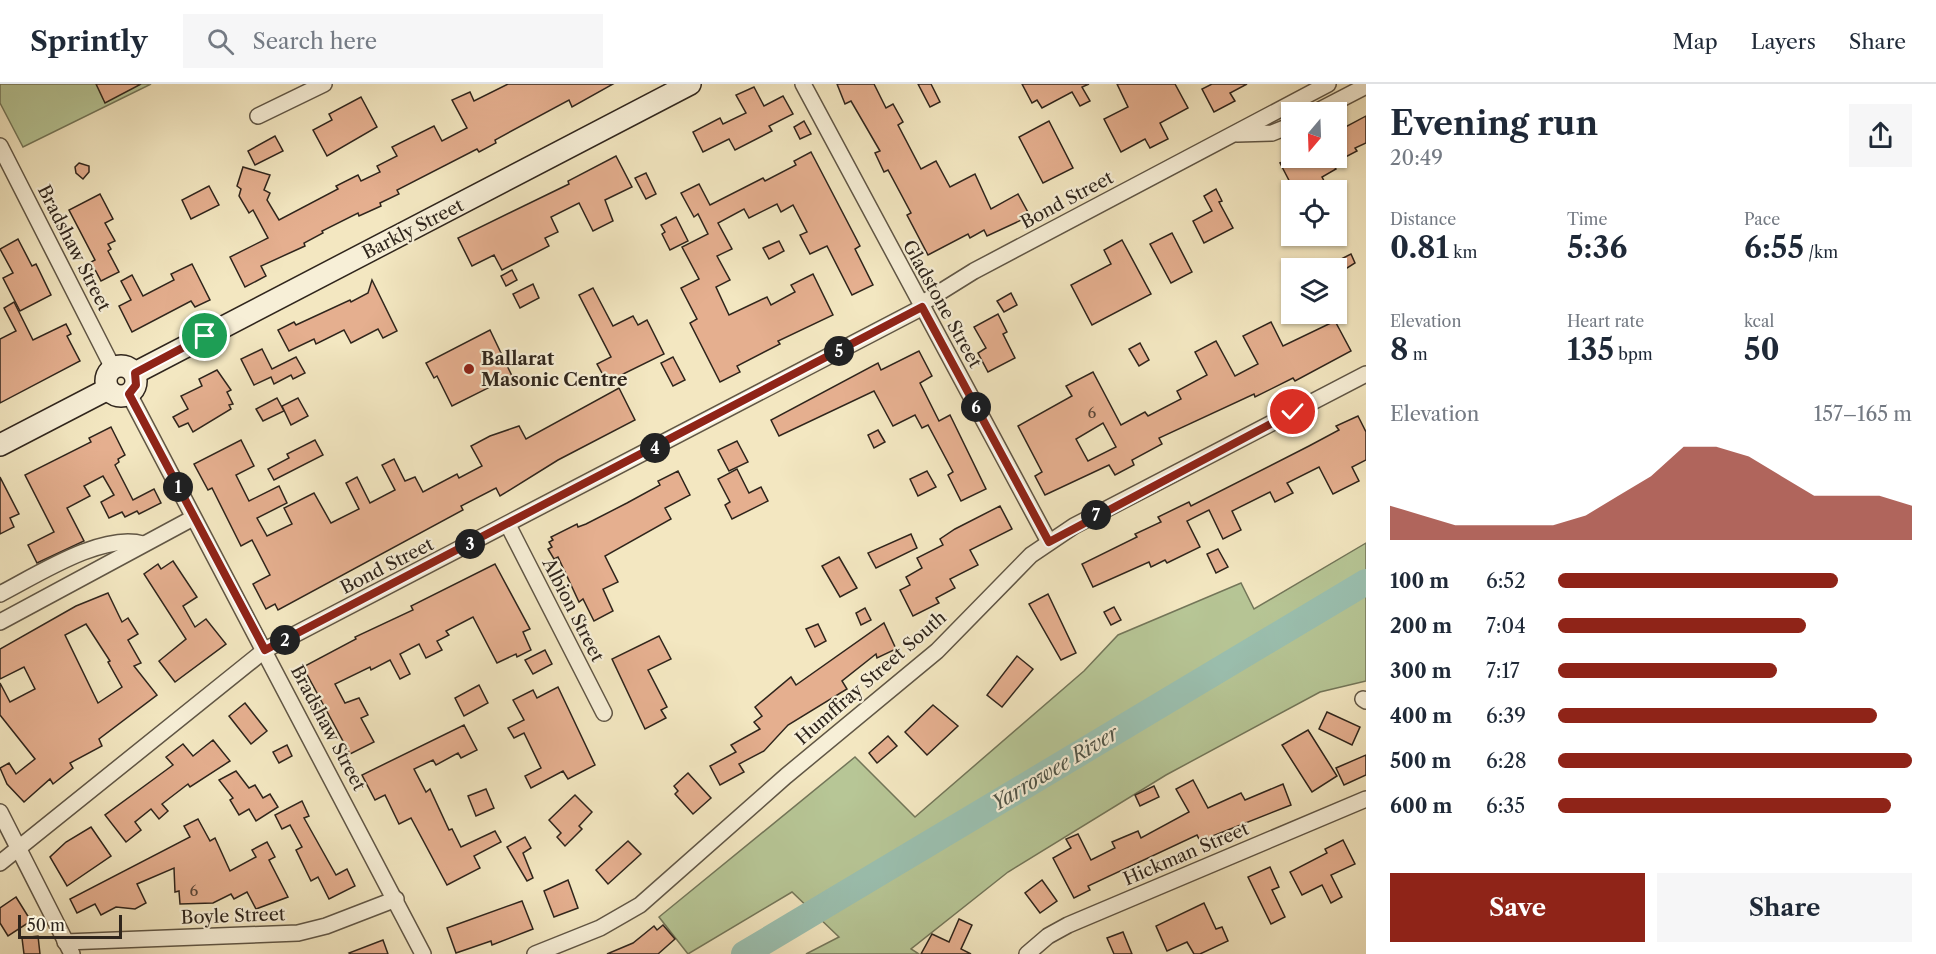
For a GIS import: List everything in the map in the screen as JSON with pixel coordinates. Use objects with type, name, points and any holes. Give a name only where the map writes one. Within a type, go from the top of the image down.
[{"type":"main road","name":"Barkly Street","points":[[135,373],[690,84]]},
{"type":"main road","points":[[125,366],[135,373],[136,385],[129,394],[118,396],[108,389],[106,377],[113,368],[125,366]]},
{"type":"main road","points":[[0,445],[108,389]]},
{"type":"street","points":[[258,116],[324,84]]},
{"type":"street","name":"Gladstone Street","points":[[803,84],[1049,542]]},
{"type":"street","name":"Bond Street","points":[[0,863],[265,650],[508,525],[922,305],[975,271],[1328,84]]},
{"type":"street","points":[[1335,102],[1366,86]]},
{"type":"street","name":"Bond Street","points":[[1234,135],[1272,133],[1281,129]]},
{"type":"street","name":"Bradshaw Street","points":[[2,154],[113,368]]},
{"type":"street","name":"Humffray Street South","points":[[535,954],[608,924],[640,905],[804,761],[937,651],[1007,576],[1049,542],[1366,374]]},
{"type":"street","name":"Bradshaw Street","points":[[129,394],[423,954]]},
{"type":"street","points":[[0,622],[193,518]]},
{"type":"street","name":"Albion Street","points":[[508,525],[604,712]]},
{"type":"street","points":[[0,594],[103,546],[124,541],[143,544]]},
{"type":"street","name":"Hickman Street","points":[[1027,954],[1048,936],[1068,925],[1366,799]]},
{"type":"street","points":[[0,812],[69,948]]},
{"type":"street","name":"Boyle Street","points":[[69,948],[298,933],[326,926],[396,899]]},
{"type":"green space","points":[[0,84],[151,84],[23,147],[0,103]]},
{"type":"green space","points":[[1366,543],[1366,681],[1320,692],[1166,775],[1008,872],[911,949],[919,954],[806,954],[839,937],[792,892],[688,954],[659,917],[855,757],[915,817],[1084,671],[1118,635],[1241,583],[1254,609]]},
{"type":"building","points":[[96,84],[141,84],[105,103]]},
{"type":"building","points":[[508,84],[613,84],[572,107],[569,100],[495,140],[496,143],[479,152],[477,149],[397,190],[399,194],[380,203],[381,206],[359,216],[358,213],[322,231],[323,233],[304,243],[305,246],[261,266],[266,276],[245,287],[230,257],[268,238],[253,210],[249,213],[239,196],[241,189],[237,186],[243,167],[270,175],[264,190],[270,193],[267,200],[279,220],[338,189],[336,186],[358,175],[361,181],[380,172],[377,166],[397,156],[392,147],[434,126],[442,141],[467,128],[452,100],[470,92],[474,101]]},
{"type":"building","points":[[837,84],[874,84],[886,108],[893,104],[903,122],[898,125],[921,169],[936,161],[950,187],[975,174],[991,209],[1018,194],[1030,216],[987,236],[984,230],[970,238],[968,234],[928,255],[907,215],[911,213],[888,170],[884,172],[875,153],[880,151],[851,101],[845,104]]},
{"type":"building","points":[[918,84],[931,84],[940,102],[930,107]]},
{"type":"building","points":[[1022,84],[1089,84],[1082,87],[1090,101],[1080,106],[1072,92],[1042,108],[1037,100],[1032,103]]},
{"type":"building","points":[[1117,84],[1175,84],[1188,108],[1160,123],[1168,139],[1150,148],[1145,139],[1121,152],[1104,119],[1128,107]]},
{"type":"building","points":[[1212,84],[1247,84],[1230,93],[1235,101],[1214,112],[1202,89]]},
{"type":"building","points":[[754,87],[764,106],[783,96],[793,114],[769,126],[772,131],[735,150],[729,139],[703,152],[693,132],[720,118],[723,124],[746,113],[736,95]]},
{"type":"building","points":[[361,97],[377,127],[327,156],[313,130],[332,120],[329,114]]},
{"type":"building","points":[[1366,116],[1366,143],[1355,148],[1357,151],[1347,156],[1347,126]]},
{"type":"building","points":[[804,121],[811,134],[800,139],[794,127]]},
{"type":"building","points":[[1049,121],[1073,168],[1043,183],[1019,137]]},
{"type":"building","points":[[275,136],[283,151],[255,165],[248,151]]},
{"type":"building","points":[[811,152],[860,246],[855,249],[873,285],[852,295],[827,246],[810,254],[800,235],[807,232],[793,205],[781,212],[777,204],[749,218],[744,209],[718,223],[732,249],[717,256],[730,280],[716,287],[729,315],[767,297],[771,305],[795,292],[791,285],[813,274],[833,315],[778,341],[780,344],[737,366],[740,372],[720,382],[690,323],[697,319],[681,288],[699,279],[682,247],[708,234],[698,214],[694,217],[681,193],[699,184],[710,205],[763,178],[765,181],[796,165],[794,161]]},
{"type":"building","points":[[616,156],[632,187],[605,200],[613,221],[593,231],[579,203],[551,217],[558,232],[545,238],[549,246],[502,270],[494,255],[472,266],[458,238],[569,184],[568,181]]},
{"type":"building","points":[[79,163],[89,166],[89,172],[83,179],[76,173],[75,167]]},
{"type":"building","points":[[1283,168],[1336,169],[1322,177],[1324,180],[1289,180]]},
{"type":"building","points":[[646,173],[656,194],[646,199],[635,178]]},
{"type":"building","points":[[209,186],[219,205],[191,219],[182,200]]},
{"type":"building","points":[[1216,189],[1222,201],[1219,202],[1233,228],[1204,243],[1193,221],[1212,211],[1204,196]]},
{"type":"building","points":[[100,194],[113,219],[105,223],[115,241],[108,244],[111,249],[108,251],[119,272],[101,281],[91,262],[95,260],[69,210]]},
{"type":"building","points":[[676,217],[688,241],[670,250],[662,234],[665,232],[661,225]]},
{"type":"building","points":[[1172,233],[1192,272],[1171,283],[1150,244]]},
{"type":"building","points":[[18,239],[32,266],[36,264],[51,295],[20,311],[3,278],[13,273],[0,249]]},
{"type":"building","points":[[1122,240],[1151,294],[1092,325],[1071,285],[1111,264],[1104,250]]},
{"type":"building","points":[[779,241],[784,251],[769,259],[763,248]]},
{"type":"building","points":[[1351,254],[1355,263],[1347,268],[1347,258],[1343,258]]},
{"type":"building","points":[[192,264],[210,300],[195,307],[191,301],[132,332],[119,306],[131,300],[121,281],[132,275],[143,296],[174,280],[171,274]]},
{"type":"building","points":[[512,270],[517,280],[506,286],[501,276]]},
{"type":"building","points":[[372,280],[397,331],[383,338],[378,329],[351,343],[344,330],[316,344],[314,339],[289,351],[278,330],[294,322],[296,325],[368,293]]},
{"type":"building","points":[[533,284],[539,298],[520,308],[513,294]]},
{"type":"building","points":[[593,288],[613,326],[633,316],[638,325],[647,320],[664,354],[607,382],[597,364],[611,357],[579,295]]},
{"type":"building","points":[[1011,293],[1017,305],[1004,312],[997,301]]},
{"type":"building","points":[[14,302],[33,340],[66,324],[71,334],[67,336],[80,361],[0,403],[0,339],[16,331],[4,308]]},
{"type":"building","points":[[998,314],[1007,332],[1003,334],[1015,358],[988,372],[978,353],[986,348],[974,327]]},
{"type":"building","points":[[1271,322],[1283,346],[1329,324],[1337,324],[1351,351],[1295,381],[1293,378],[1255,397],[1254,394],[1159,438],[1162,444],[1132,460],[1134,465],[1115,475],[1109,465],[1045,495],[1035,476],[1042,472],[1018,426],[1072,396],[1066,386],[1093,372],[1121,425],[1145,412],[1148,416],[1181,399],[1177,391],[1207,375],[1195,352],[1216,341],[1235,376],[1258,364],[1243,336]],"holes":[[[1103,423],[1116,447],[1088,461],[1076,439]]]},
{"type":"building","name":"Ballarat Masonic Centre","points":[[490,330],[512,376],[452,406],[437,376],[434,378],[426,363]]},
{"type":"building","points":[[1140,343],[1149,360],[1139,366],[1129,349]]},
{"type":"building","points":[[262,349],[272,369],[296,357],[305,373],[293,379],[291,375],[274,384],[271,377],[254,385],[241,359]]},
{"type":"building","points":[[919,351],[932,376],[920,383],[939,421],[950,415],[986,489],[961,501],[948,475],[953,472],[928,425],[922,428],[915,415],[893,426],[874,391],[779,436],[771,420],[878,363],[881,370]]},
{"type":"building","points":[[673,357],[685,380],[673,386],[661,363]]},
{"type":"building","points":[[217,370],[231,390],[227,392],[233,404],[229,405],[231,409],[193,432],[188,423],[179,427],[173,417],[188,409],[181,396],[202,386],[199,379]]},
{"type":"building","points":[[619,388],[635,420],[558,460],[500,496],[496,488],[461,506],[463,510],[278,610],[275,604],[266,609],[253,584],[270,575],[252,540],[241,546],[212,488],[208,490],[194,464],[241,440],[254,466],[236,475],[249,501],[279,486],[287,503],[257,518],[267,536],[292,524],[284,508],[314,493],[331,523],[359,509],[346,483],[357,477],[370,503],[395,490],[382,465],[394,459],[405,481],[415,477],[423,492],[457,474],[459,478],[482,466],[471,446],[490,436],[519,426],[526,439]]},
{"type":"building","points":[[277,398],[284,411],[263,421],[256,409]]},
{"type":"building","points":[[298,398],[308,416],[291,425],[282,406]]},
{"type":"building","points":[[1358,416],[1366,432],[1366,460],[1352,467],[1359,481],[1333,494],[1319,467],[1287,483],[1293,493],[1275,502],[1270,492],[1232,511],[1241,530],[1223,539],[1209,510],[1187,521],[1200,547],[1167,563],[1165,560],[1151,567],[1149,562],[1093,587],[1082,564],[1137,537],[1135,534],[1161,522],[1158,517],[1189,502],[1191,506],[1339,430],[1336,426]]},
{"type":"building","points":[[111,427],[125,455],[118,459],[119,462],[115,465],[133,500],[154,489],[161,503],[139,514],[137,511],[125,517],[122,512],[109,518],[101,502],[114,495],[103,476],[84,486],[90,496],[67,508],[84,541],[37,563],[28,545],[54,532],[25,475],[91,442],[89,438]]},
{"type":"building","points":[[878,430],[885,442],[874,448],[868,435]]},
{"type":"building","points":[[315,440],[323,455],[274,480],[268,469],[289,458],[287,454]]},
{"type":"building","points":[[737,441],[748,462],[729,471],[718,450]]},
{"type":"building","points":[[737,469],[749,493],[761,487],[768,501],[732,519],[725,505],[730,502],[718,479]]},
{"type":"building","points":[[678,471],[690,495],[665,508],[671,519],[605,556],[618,582],[603,589],[613,611],[594,621],[583,599],[579,602],[558,557],[554,559],[548,549],[552,547],[549,542],[553,540],[551,537],[577,524],[578,527],[586,524],[627,503],[660,485],[658,481]]},
{"type":"building","points":[[927,471],[936,487],[918,496],[910,479]]},
{"type":"building","points":[[0,477],[19,514],[10,518],[14,527],[0,534]]},
{"type":"building","points":[[1000,506],[1012,529],[970,550],[978,565],[950,579],[955,588],[936,598],[939,603],[913,616],[900,590],[910,585],[906,577],[922,568],[917,558],[943,545],[940,539],[955,529]]},
{"type":"building","points":[[911,534],[917,548],[876,568],[868,553]]},
{"type":"building","points":[[1218,549],[1228,567],[1216,573],[1207,554]]},
{"type":"building","points":[[839,557],[857,588],[840,597],[822,566]]},
{"type":"building","points":[[173,561],[197,597],[183,606],[195,627],[206,619],[226,644],[175,682],[159,661],[186,639],[144,574],[158,564],[161,569]]},
{"type":"building","points":[[495,564],[530,629],[523,632],[531,650],[497,663],[473,617],[446,631],[449,635],[437,641],[442,650],[426,658],[419,644],[400,654],[410,674],[400,679],[390,660],[335,684],[345,703],[359,698],[368,715],[361,718],[374,742],[350,754],[303,667],[356,639],[355,637],[413,610],[411,606]]},
{"type":"building","points":[[108,593],[122,622],[128,618],[138,634],[128,640],[141,663],[134,666],[157,695],[99,739],[102,746],[70,763],[73,768],[53,784],[50,779],[24,802],[7,784],[0,768],[9,763],[16,774],[35,759],[0,715],[0,683],[10,702],[35,689],[24,667],[0,679],[0,649],[76,606]],"holes":[[[86,624],[110,661],[108,662],[122,687],[98,703],[65,635]]]},
{"type":"building","points":[[1048,594],[1076,653],[1061,660],[1029,604]]},
{"type":"building","points":[[1114,607],[1121,620],[1111,625],[1104,612]]},
{"type":"building","points":[[865,608],[871,620],[861,625],[856,613]]},
{"type":"building","points":[[884,623],[896,649],[877,658],[876,654],[842,681],[847,689],[788,725],[764,751],[739,764],[744,772],[720,785],[710,766],[736,752],[731,745],[760,729],[754,722],[762,716],[755,707],[791,677],[796,685]]},
{"type":"building","points":[[818,624],[826,641],[815,647],[806,629]]},
{"type":"building","points":[[659,636],[671,659],[648,670],[667,707],[661,710],[666,718],[645,729],[612,659]]},
{"type":"building","points":[[545,650],[552,664],[533,674],[525,660]]},
{"type":"building","points":[[1017,656],[1033,669],[1002,707],[987,695]]},
{"type":"building","points":[[479,685],[488,703],[464,716],[455,698]]},
{"type":"building","points":[[558,687],[595,765],[568,779],[563,771],[531,788],[525,776],[541,768],[524,733],[514,738],[508,728],[524,720],[513,700],[533,690],[537,698]]},
{"type":"building","points":[[245,703],[267,731],[251,744],[229,716]]},
{"type":"building","points":[[933,705],[958,726],[927,755],[905,732]]},
{"type":"building","points":[[1327,712],[1360,727],[1352,745],[1319,729]]},
{"type":"building","points":[[464,725],[477,750],[461,758],[458,753],[436,765],[433,760],[414,769],[426,792],[430,789],[449,830],[452,829],[461,847],[495,831],[501,842],[474,856],[480,868],[447,885],[411,818],[399,824],[385,795],[375,800],[362,775]]},
{"type":"building","points":[[1308,730],[1337,776],[1312,792],[1282,745]]},
{"type":"building","points":[[888,736],[897,746],[877,763],[869,753]]},
{"type":"building","points":[[213,740],[230,761],[190,787],[188,784],[162,804],[168,811],[159,819],[151,809],[135,822],[141,830],[126,842],[105,815],[173,765],[166,757],[183,744],[193,756]]},
{"type":"building","points":[[287,745],[292,756],[279,763],[273,752]]},
{"type":"building","points":[[1366,755],[1366,775],[1344,785],[1336,768]]},
{"type":"building","points":[[236,771],[249,788],[255,785],[263,798],[270,794],[278,807],[256,821],[249,809],[239,815],[230,800],[233,798],[219,780]]},
{"type":"building","points":[[688,773],[711,798],[693,814],[675,794],[678,791],[674,786]]},
{"type":"building","points":[[1193,780],[1208,808],[1241,793],[1245,800],[1283,784],[1291,805],[1200,841],[1197,835],[1088,886],[1090,890],[1074,898],[1053,858],[1071,848],[1066,839],[1078,834],[1091,860],[1115,848],[1112,842],[1138,831],[1141,838],[1189,812],[1176,789]]},
{"type":"building","points":[[1154,786],[1159,797],[1140,806],[1135,795]]},
{"type":"building","points":[[486,789],[494,808],[476,816],[468,796]]},
{"type":"building","points":[[575,795],[592,812],[579,826],[582,829],[565,846],[557,837],[561,833],[549,820]]},
{"type":"building","points":[[302,801],[309,816],[304,818],[336,875],[347,869],[355,886],[329,899],[318,877],[311,881],[296,850],[302,847],[290,825],[282,829],[275,815]]},
{"type":"building","points":[[198,819],[210,841],[215,838],[230,871],[256,857],[252,850],[267,842],[275,857],[269,860],[288,897],[256,909],[247,892],[234,899],[231,894],[213,903],[180,904],[179,891],[175,892],[174,868],[137,884],[146,903],[135,909],[116,907],[101,915],[95,904],[77,913],[70,899],[190,837],[184,826]]},
{"type":"building","points":[[91,827],[111,856],[67,886],[50,857],[66,842]]},
{"type":"building","points":[[525,837],[531,848],[523,853],[533,878],[527,881],[507,847]]},
{"type":"building","points":[[1343,840],[1355,864],[1331,875],[1342,897],[1331,903],[1322,885],[1302,895],[1290,872],[1327,853],[1325,849]]},
{"type":"building","points":[[628,841],[641,854],[608,884],[596,870]]},
{"type":"building","points":[[1270,867],[1279,887],[1272,890],[1285,917],[1271,924],[1248,877]]},
{"type":"building","points":[[568,880],[578,908],[554,917],[544,891]]},
{"type":"building","points":[[1042,880],[1057,901],[1040,913],[1025,893]]},
{"type":"building","points":[[16,897],[31,921],[8,936],[0,923],[0,908]]},
{"type":"building","points":[[522,901],[533,929],[492,945],[491,941],[456,953],[447,928]]},
{"type":"building","points":[[1204,903],[1216,929],[1222,927],[1228,941],[1200,954],[1194,954],[1187,942],[1167,951],[1156,926]]},
{"type":"building","points":[[959,919],[972,925],[961,949],[971,954],[921,954],[932,934],[949,942]]},
{"type":"building","points":[[663,925],[675,939],[658,954],[607,954],[633,943],[654,926],[657,930]]},
{"type":"building","points":[[1123,932],[1132,954],[1114,954],[1107,938]]},
{"type":"building","points":[[38,936],[40,954],[24,954],[22,938]]},
{"type":"building","points":[[383,940],[388,954],[349,953]]},
{"type":"waterway","name":"Yarrowee River","points":[[744,954],[1366,582]]},
{"type":"place","name":"Ballarat Masonic Centre","points":[[469,369]]},
{"type":"route","points":[[205,336],[135,373],[136,385],[129,394],[265,650],[922,307],[1049,542],[1074,526],[1293,412]]}]
